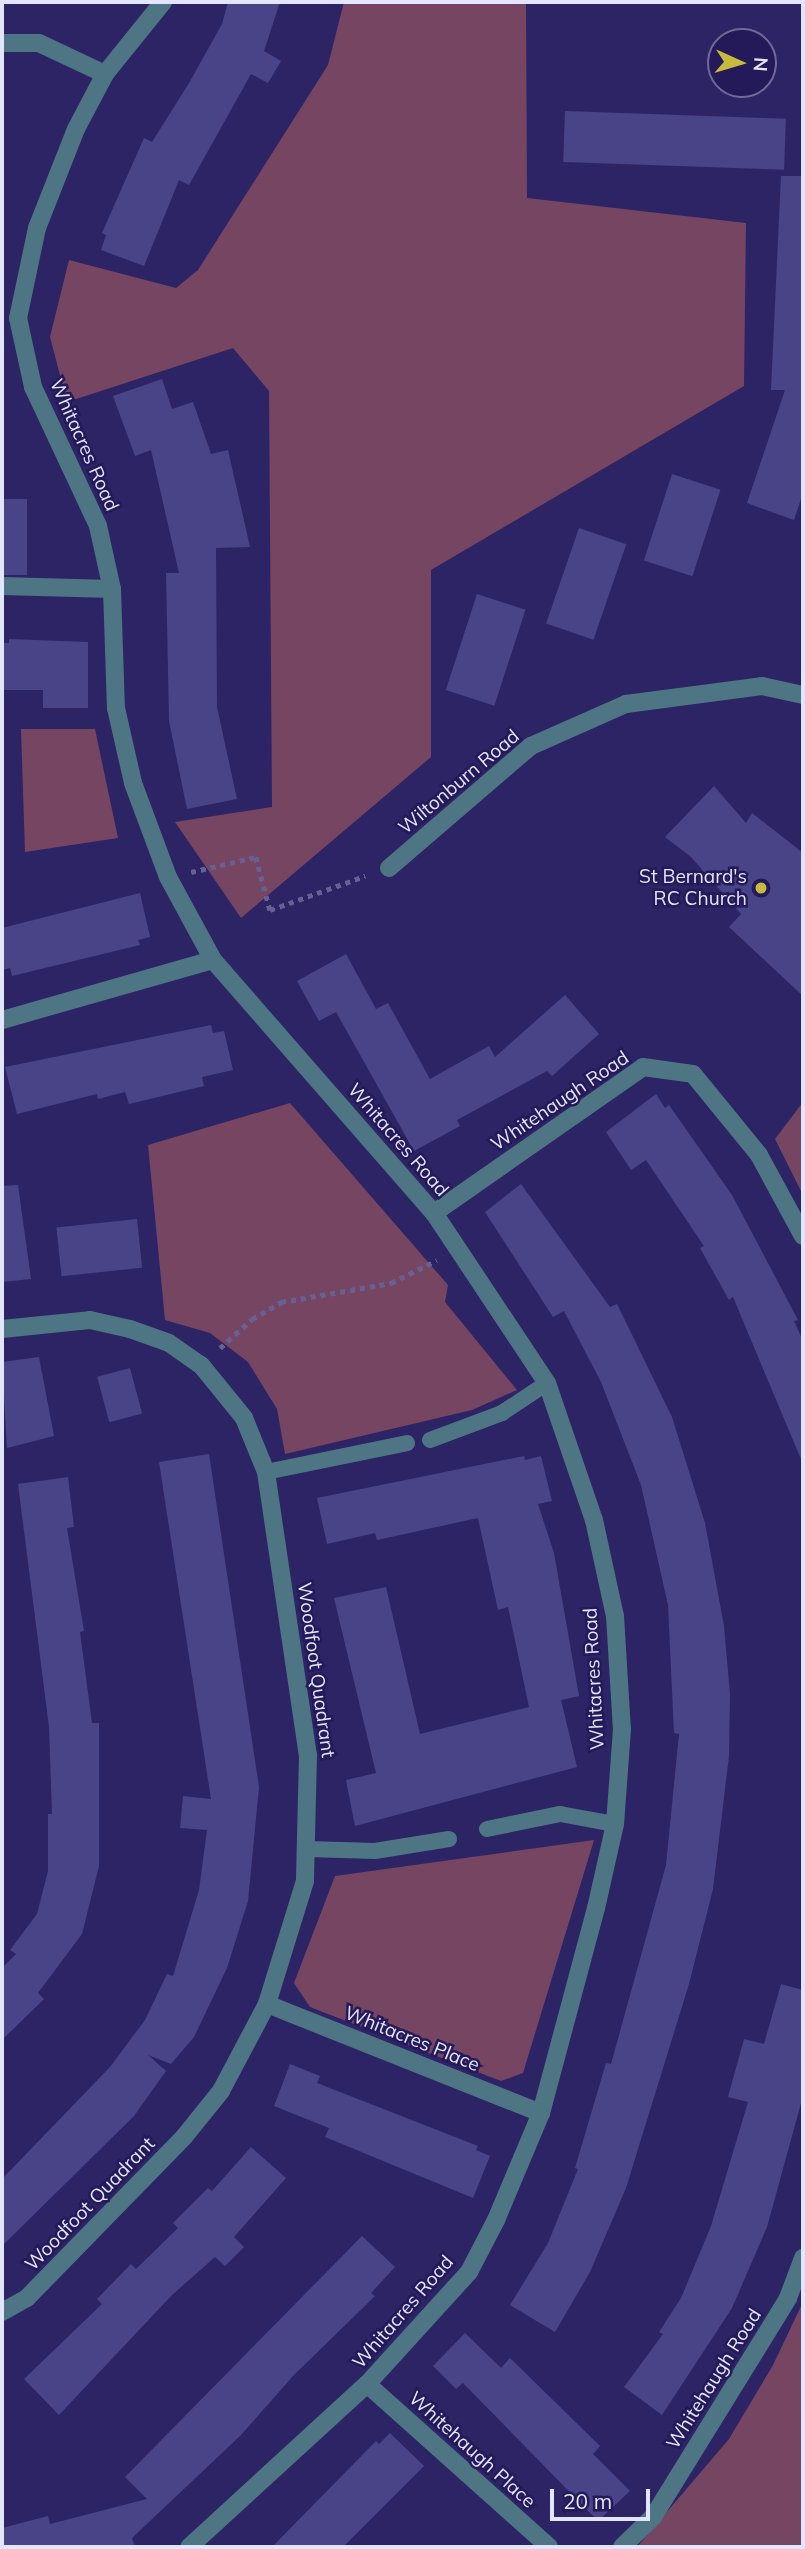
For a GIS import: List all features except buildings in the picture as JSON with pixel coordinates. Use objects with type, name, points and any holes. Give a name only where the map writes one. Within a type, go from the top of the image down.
[{"type":"street","name":"Whitacres Road","points":[[163,2],[105,74],[76,129],[37,228],[10,318],[33,387],[98,526],[112,589],[116,708],[133,783],[168,877],[213,960],[434,1213],[547,1383],[594,1520],[615,1616],[622,1728],[615,1824],[541,2113],[496,2220],[468,2272],[367,2385],[189,2547]]},
{"type":"street","points":[[2,43],[39,43],[105,74]]},
{"type":"street","points":[[2,586],[112,589]]},
{"type":"street","name":"Wiltonburn Road","points":[[389,868],[531,746],[626,704],[762,686],[803,695]]},
{"type":"street","points":[[2,1020],[213,960]]},
{"type":"street","name":"Whitehaugh Road","points":[[434,1213],[643,1067],[693,1074],[759,1155],[803,1236]]},
{"type":"street","name":"Woodfoot Quadrant","points":[[2,1329],[90,1320],[169,1343],[201,1365],[244,1418],[266,1472],[308,1755],[308,1849],[296,1917],[267,2004],[221,2091],[184,2137],[27,2298],[2,2312]]},
{"type":"street","name":"Whitacres Place","points":[[267,2004],[541,2113]]},
{"type":"street","name":"Whitehaugh Road","points":[[622,2547],[653,2517],[788,2298],[803,2258]]},
{"type":"street","name":"Whitehaugh Place","points":[[367,2385],[549,2547]]},
{"type":"lane","points":[[430,1440],[502,1413],[547,1383]]},
{"type":"lane","points":[[266,1472],[407,1443]]},
{"type":"lane","points":[[487,1829],[559,1814],[615,1824]]},
{"type":"lane","points":[[308,1849],[375,1851],[449,1839]]},
{"type":"path","points":[[168,877],[257,857],[270,910],[389,868]]},
{"type":"path","points":[[201,1365],[252,1320],[281,1302],[391,1283],[458,1249]]},
{"type":"shaded area","points":[[344,2],[526,2],[527,198],[746,223],[744,386],[431,570],[431,757],[241,918],[175,822],[272,807],[269,391],[233,348],[67,402],[50,337],[69,260],[176,288],[198,270],[328,65]]},
{"type":"shaded area","points":[[21,729],[95,729],[118,838],[25,852]]},
{"type":"shaded area","points":[[803,1102],[803,1195],[775,1139]]},
{"type":"shaded area","points":[[290,1103],[448,1285],[445,1302],[517,1390],[472,1410],[285,1454],[277,1409],[248,1362],[210,1333],[165,1320],[148,1145]]},
{"type":"shaded area","points":[[594,1840],[523,2073],[501,2081],[310,2007],[294,1983],[335,1876]]},
{"type":"shaded area","points":[[803,2302],[803,2547],[637,2547],[729,2439],[773,2365]]},
{"type":"place","name":"St Bernard's RC Church","points":[[761,888]]}]
